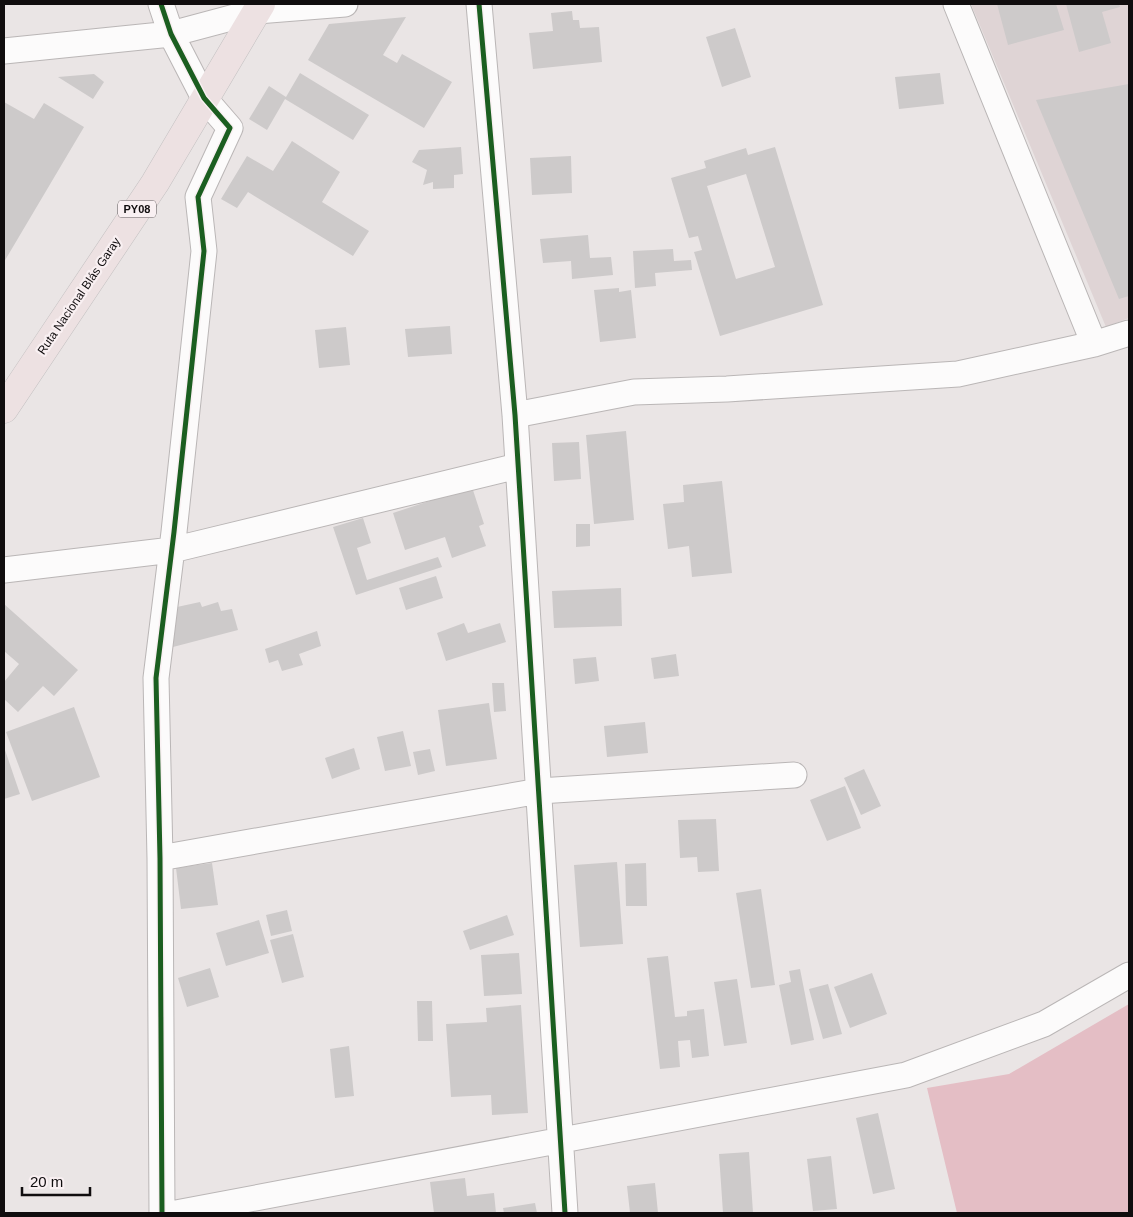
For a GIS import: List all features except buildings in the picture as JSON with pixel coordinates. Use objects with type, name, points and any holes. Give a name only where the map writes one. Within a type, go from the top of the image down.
[{"type":"highway","name":"Ruta Nacional Blás Garay","points":[[4,409],[155,183],[259,8]]},
{"type":"street","points":[[161,4],[171,34],[204,98],[230,128],[198,197],[204,251],[172,550],[156,678],[160,858],[162,1213]]},
{"type":"street","points":[[4,51],[171,34],[259,8],[345,4]]},
{"type":"street","points":[[479,4],[515,416],[565,1213]]},
{"type":"street","points":[[956,4],[1094,344]]},
{"type":"street","points":[[515,416],[634,392],[727,389],[958,374],[1094,344],[1129,333]]},
{"type":"street","points":[[4,570],[172,550],[518,466]]},
{"type":"street","points":[[160,858],[538,791],[794,775]]},
{"type":"street","points":[[176,1213],[561,1142],[906,1075],[1044,1024],[1129,976]]},
{"type":"shaded area","points":[[971,4],[1129,4],[1129,318],[1106,327]]},
{"type":"shaded area","points":[[1129,1004],[1129,1213],[957,1213],[927,1088],[1009,1074]]},
{"type":"cycle path","points":[[161,4],[171,34],[204,98],[230,128],[198,197],[204,251],[174,532],[156,678],[160,858],[162,1213]]},
{"type":"cycle path","points":[[479,4],[515,415],[565,1213]]}]
